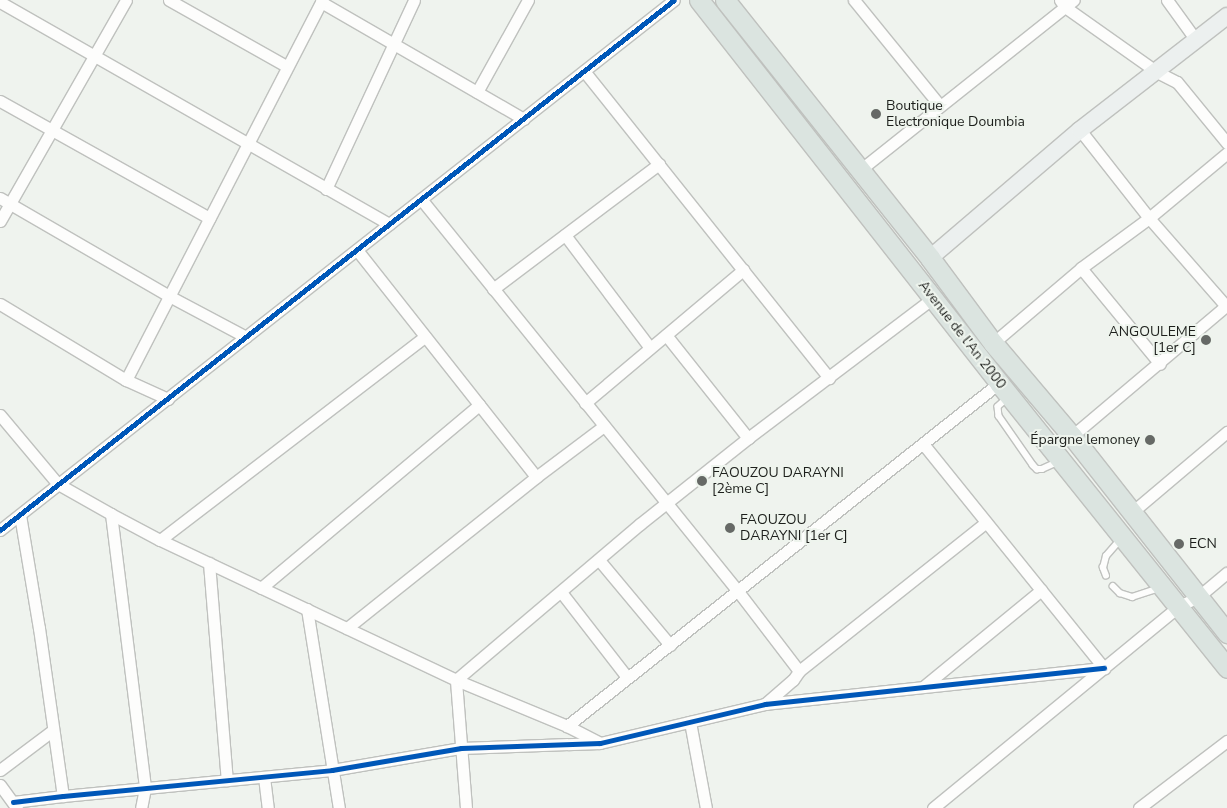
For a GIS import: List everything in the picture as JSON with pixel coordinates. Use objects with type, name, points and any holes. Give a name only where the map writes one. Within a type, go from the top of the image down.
[{"type":"main road","name":"Avenue de l'An 2000","points":[[699,0],[1004,389],[1227,668]]},
{"type":"main road","name":"Avenue de l'An 2000","points":[[725,0],[930,258],[993,343],[1072,436],[1227,633]]},
{"type":"street","points":[[0,221],[5,201],[52,130],[126,0]]},
{"type":"street","points":[[169,0],[286,66]]},
{"type":"street","points":[[326,189],[414,0]]},
{"type":"street","points":[[478,92],[528,0]]},
{"type":"street","points":[[0,530],[674,0]]},
{"type":"street","points":[[854,0],[940,106]]},
{"type":"street","points":[[1167,0],[1196,40]]},
{"type":"street","points":[[126,380],[286,66],[322,1],[524,118]]},
{"type":"street","points":[[0,2],[390,224]]},
{"type":"street","points":[[860,170],[1066,2],[1157,72],[1177,82],[1227,143]]},
{"type":"street","points":[[930,258],[1080,130],[1227,16]]},
{"type":"street","points":[[584,71],[829,378]]},
{"type":"street","points":[[0,100],[208,218]]},
{"type":"street","points":[[1072,436],[1160,364],[1226,306],[1149,218],[1080,130]]},
{"type":"street","points":[[993,343],[1081,268],[1149,218],[1227,153]]},
{"type":"street","points":[[493,289],[659,164]]},
{"type":"street","points":[[421,199],[737,590],[799,671]]},
{"type":"street","points":[[5,201],[169,296],[246,337]]},
{"type":"street","points":[[565,235],[650,348]]},
{"type":"street","points":[[357,250],[536,477]]},
{"type":"street","points":[[1081,268],[1160,364]]},
{"type":"street","points":[[585,403],[743,270]]},
{"type":"street","points":[[456,680],[666,503],[748,438],[933,298]]},
{"type":"street","points":[[0,304],[126,380],[168,399]]},
{"type":"street","points":[[666,335],[748,438]]},
{"type":"street","points":[[160,540],[425,337]]},
{"type":"street","points":[[567,726],[737,590],[924,445],[1004,389]]},
{"type":"street","points":[[262,588],[479,405]]},
{"type":"street","points":[[0,415],[58,484],[111,514],[160,540],[456,680],[567,726],[600,743]]},
{"type":"street","points":[[347,628],[536,477],[604,426]]},
{"type":"street","points":[[1131,513],[1227,432]]},
{"type":"street","points":[[924,445],[1104,668]]},
{"type":"street","points":[[111,514],[145,788],[141,808]]},
{"type":"street","points":[[20,515],[63,796]]},
{"type":"street","points":[[765,704],[793,680],[799,671],[986,522]]},
{"type":"street","points":[[599,560],[670,645]]},
{"type":"street","points":[[209,563],[227,780]]},
{"type":"street","points":[[933,808],[1179,606],[1198,597],[1227,573]]},
{"type":"street","points":[[923,687],[1041,590]]},
{"type":"street","points":[[561,592],[627,677]]},
{"type":"street","points":[[306,609],[339,808]]},
{"type":"street","points":[[0,785],[15,805],[63,796],[332,770],[462,748],[600,743],[765,704],[1104,668]]},
{"type":"street","points":[[456,680],[466,808]]},
{"type":"street","points":[[690,722],[706,808]]},
{"type":"street","points":[[0,770],[54,730]]},
{"type":"street","points":[[1138,808],[1227,741]]},
{"type":"street","points":[[264,777],[268,808]]},
{"type":"lane","points":[[1004,389],[998,408],[998,416],[1033,465],[1037,469],[1042,469],[1062,461]]},
{"type":"lane","points":[[1106,576],[1103,568],[1106,556],[1123,537]]},
{"type":"lane","points":[[1113,586],[1120,593],[1132,597],[1163,587]]},
{"type":"cycle path","points":[[0,530],[674,0]]},
{"type":"cycle path","points":[[13,802],[332,770],[461,748],[600,743],[765,704],[1104,668]]},
{"type":"place","name":"Boutique Electronique Doumbia","points":[[876,114]]},
{"type":"place","name":"ANGOULEME [1er C]","points":[[1206,340]]},
{"type":"place","name":"Épargne lemoney","points":[[1150,440]]},
{"type":"place","name":"FAOUZOU DARAYNI [2ème C]","points":[[702,481]]},
{"type":"place","name":"FAOUZOU DARAYNI [1er C]","points":[[730,528]]},
{"type":"place","name":"ECN","points":[[1179,544]]}]
